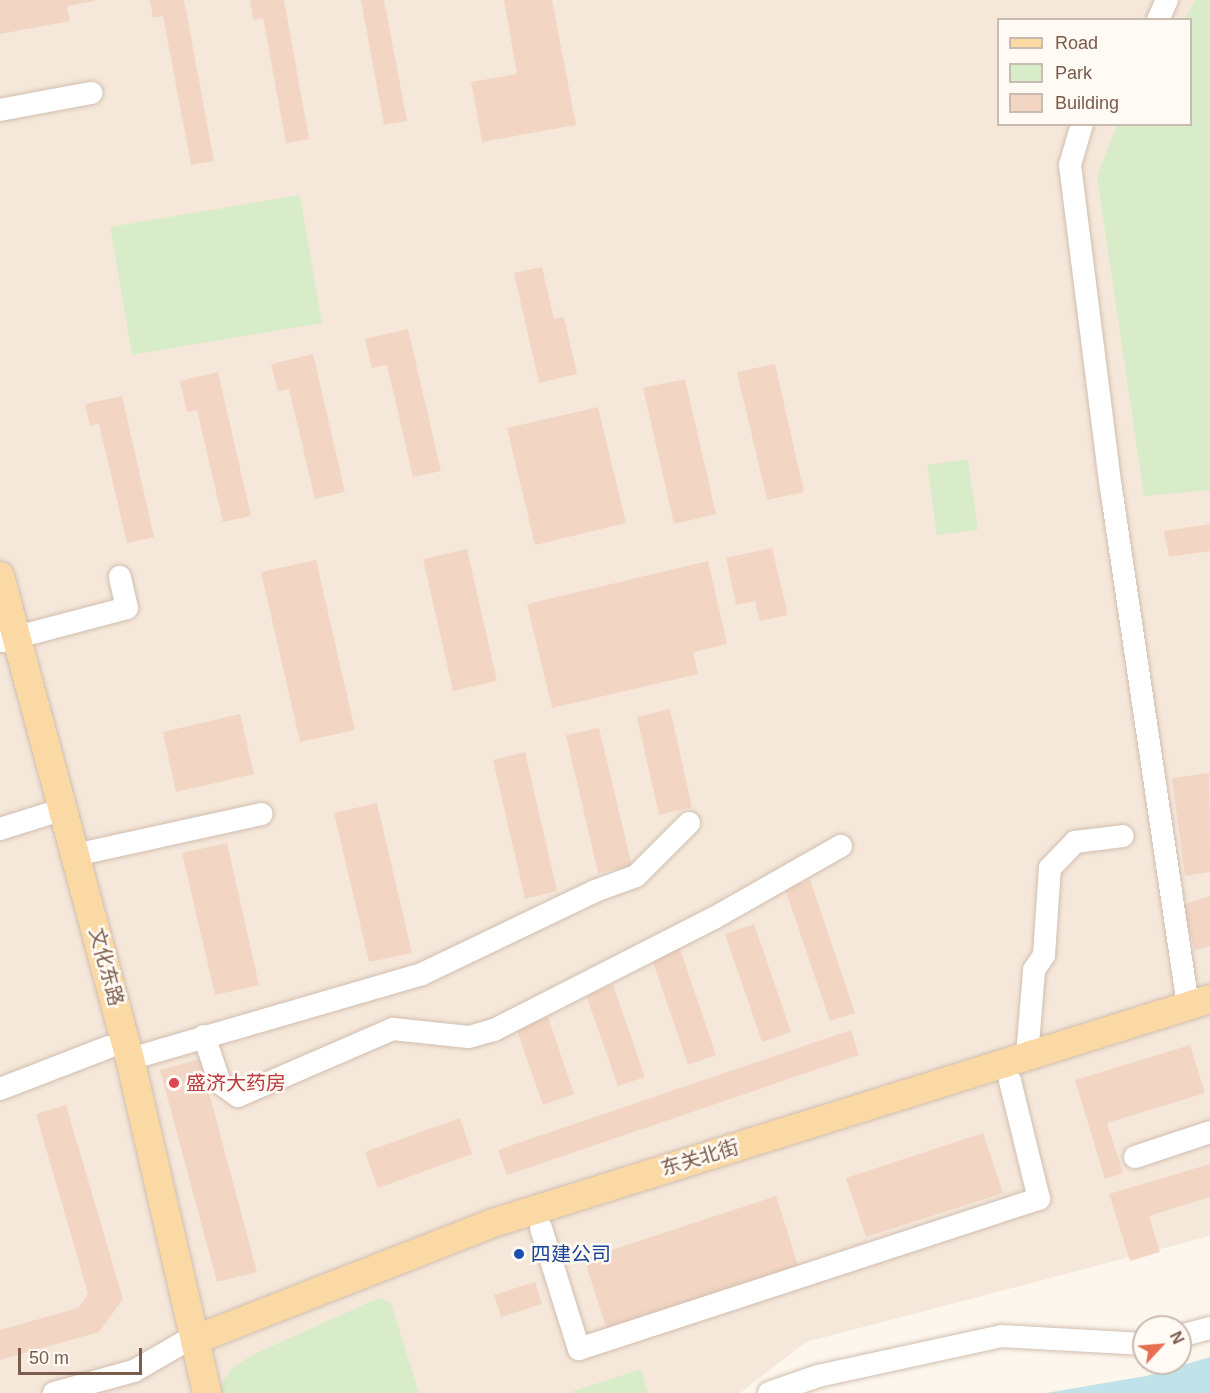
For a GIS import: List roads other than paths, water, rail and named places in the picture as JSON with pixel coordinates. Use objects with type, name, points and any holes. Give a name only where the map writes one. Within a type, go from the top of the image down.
[{"type":"main road","name":"文化东路","points":[[2,593],[6,636],[48,814],[120,1053]]},
{"type":"main road","name":"文化东路","points":[[6,636],[75,855],[120,1053],[193,1347],[207,1393]]},
{"type":"main road","name":"东关北街","points":[[193,1347],[490,1224],[1027,1056],[1203,1008]]},
{"type":"main road","name":"东关北街","points":[[193,1347],[541,1228],[1010,1081],[1203,1008]]},
{"type":"street","points":[[1159,18],[1167,0]]},
{"type":"street","points":[[0,110],[91,93]]},
{"type":"street","points":[[1081,126],[1070,165],[1111,488],[1203,1008]]},
{"type":"street","points":[[6,636],[127,608],[120,578]]},
{"type":"street","points":[[0,830],[48,814]]},
{"type":"street","points":[[75,855],[262,814]]},
{"type":"street","points":[[0,1089],[120,1053],[204,1036],[422,974],[595,891],[636,876],[689,823]]},
{"type":"street","points":[[1027,1056],[1034,970],[1044,955],[1050,868],[1075,842],[1123,836]]},
{"type":"street","points":[[204,1036],[220,1083],[238,1096],[393,1029],[470,1037],[494,1030],[714,918],[841,846]]},
{"type":"street","points":[[541,1228],[579,1349],[1039,1199],[1010,1081]]},
{"type":"street","points":[[1135,1156],[1210,1132]]},
{"type":"street","points":[[1192,1333],[1210,1328]]},
{"type":"street","points":[[769,1393],[818,1376],[1001,1336],[1132,1343]]},
{"type":"street","points":[[54,1393],[134,1371],[193,1347]]},
{"type":"water","points":[[1210,1357],[1210,1393],[1046,1393],[1149,1375],[1192,1375],[1192,1362]]},
{"type":"place","name":"盛济大药房","points":[[174,1083]]},
{"type":"place","name":"四建公司","points":[[519,1254]]}]
